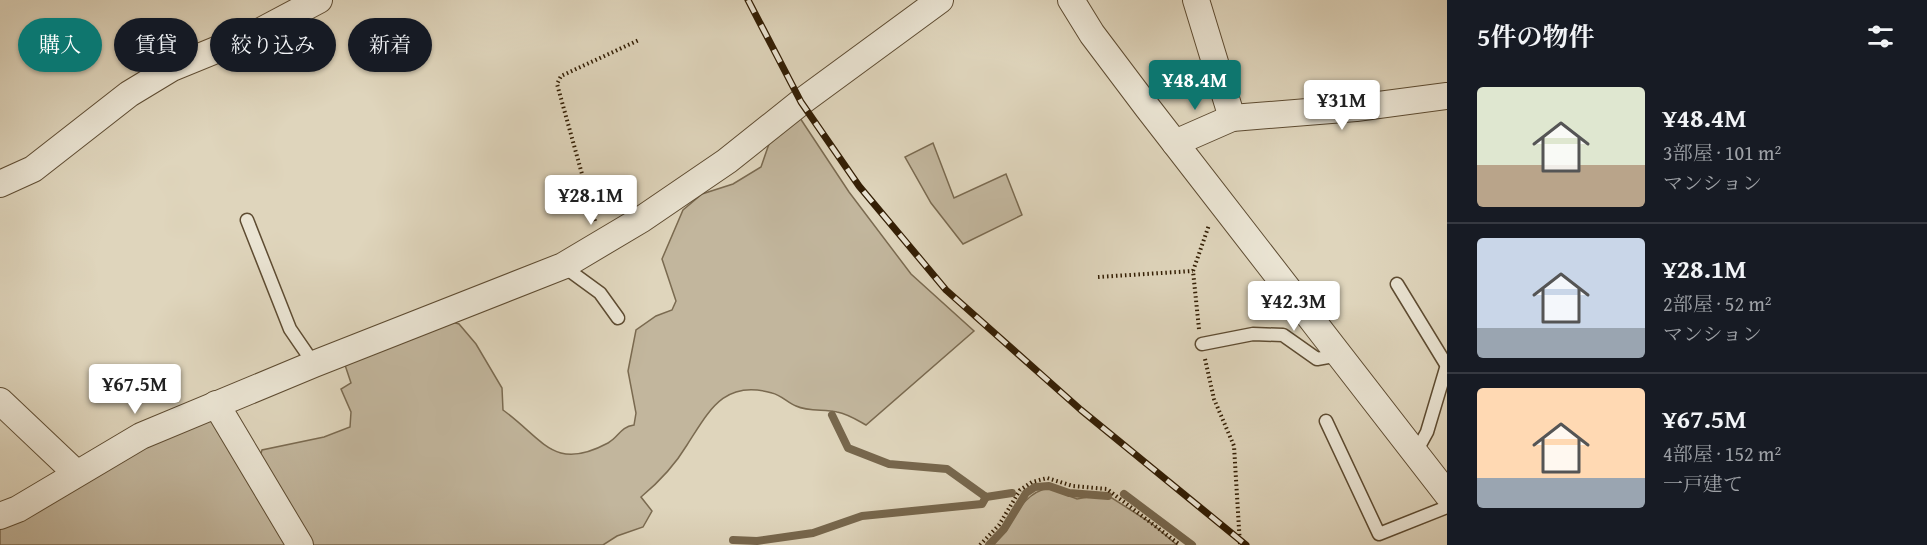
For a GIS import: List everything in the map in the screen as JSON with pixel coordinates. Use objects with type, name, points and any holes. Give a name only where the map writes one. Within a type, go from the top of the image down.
[{"type":"street","points":[[0,184],[33,169],[129,94],[172,68],[255,34],[319,0]]},
{"type":"street","points":[[0,516],[18,509],[76,472],[141,436],[314,364],[563,266],[601,245],[727,161],[801,102],[940,0]]},
{"type":"street","points":[[1071,0],[1092,34],[1447,494]]},
{"type":"street","points":[[1196,0],[1232,118]]},
{"type":"street","points":[[1175,143],[1232,118],[1356,108],[1447,96]]},
{"type":"street","points":[[0,401],[76,472]]},
{"type":"street","points":[[216,404],[300,545]]},
{"type":"lane","points":[[247,220],[290,329],[314,364]]},
{"type":"lane","points":[[563,266],[600,293],[618,318]]},
{"type":"lane","points":[[1397,284],[1447,366],[1426,432],[1415,454]]},
{"type":"lane","points":[[1202,344],[1253,334],[1282,335],[1317,359],[1339,355]]},
{"type":"lane","points":[[1326,421],[1379,534],[1447,507]]},
{"type":"path","points":[[601,245],[557,84],[561,76],[639,40]]},
{"type":"path","points":[[1224,207],[1212,217],[1193,271],[1195,313],[1214,399],[1234,446],[1240,545]]},
{"type":"path","points":[[1098,277],[1193,271]]},
{"type":"path","points":[[980,545],[999,525],[1020,490],[1032,482],[1047,478],[1073,486],[1107,489],[1180,545]]},
{"type":"shaded area","points":[[800,118],[849,192],[911,274],[974,331],[866,425],[841,413],[801,408],[772,393],[742,390],[730,394],[711,410],[672,466],[641,497],[652,511],[643,527],[617,536],[603,545],[311,545],[260,456],[262,450],[324,437],[350,427],[351,412],[341,389],[351,383],[343,359],[442,319],[459,324],[476,344],[502,388],[503,410],[551,449],[575,454],[590,451],[612,441],[623,430],[634,425],[636,413],[628,371],[636,330],[656,316],[672,310],[676,301],[662,259],[683,210],[702,194],[733,184],[761,167],[770,141]]},
{"type":"shaded area","points":[[933,143],[954,198],[1006,174],[1022,215],[963,244],[931,203],[905,157]]},
{"type":"shaded area","points":[[215,412],[288,545],[0,545],[0,521]]},
{"type":"shaded area","points":[[1049,488],[1077,499],[1093,496],[1112,498],[1151,523],[1177,545],[993,545],[1024,503],[1039,491]]},
{"type":"waterway","points":[[832,415],[848,448],[889,464],[947,469],[986,497],[1012,493]]},
{"type":"waterway","points":[[989,545],[1004,529],[1026,493],[1035,487],[1049,486],[1069,493],[1108,496]]},
{"type":"waterway","points":[[1124,494],[1192,545]]},
{"type":"waterway","points":[[733,540],[757,541],[813,533],[862,516],[982,504],[986,497]]},
{"type":"railway","points":[[748,0],[801,102],[859,186],[946,290],[1081,410],[1246,545]]}]
